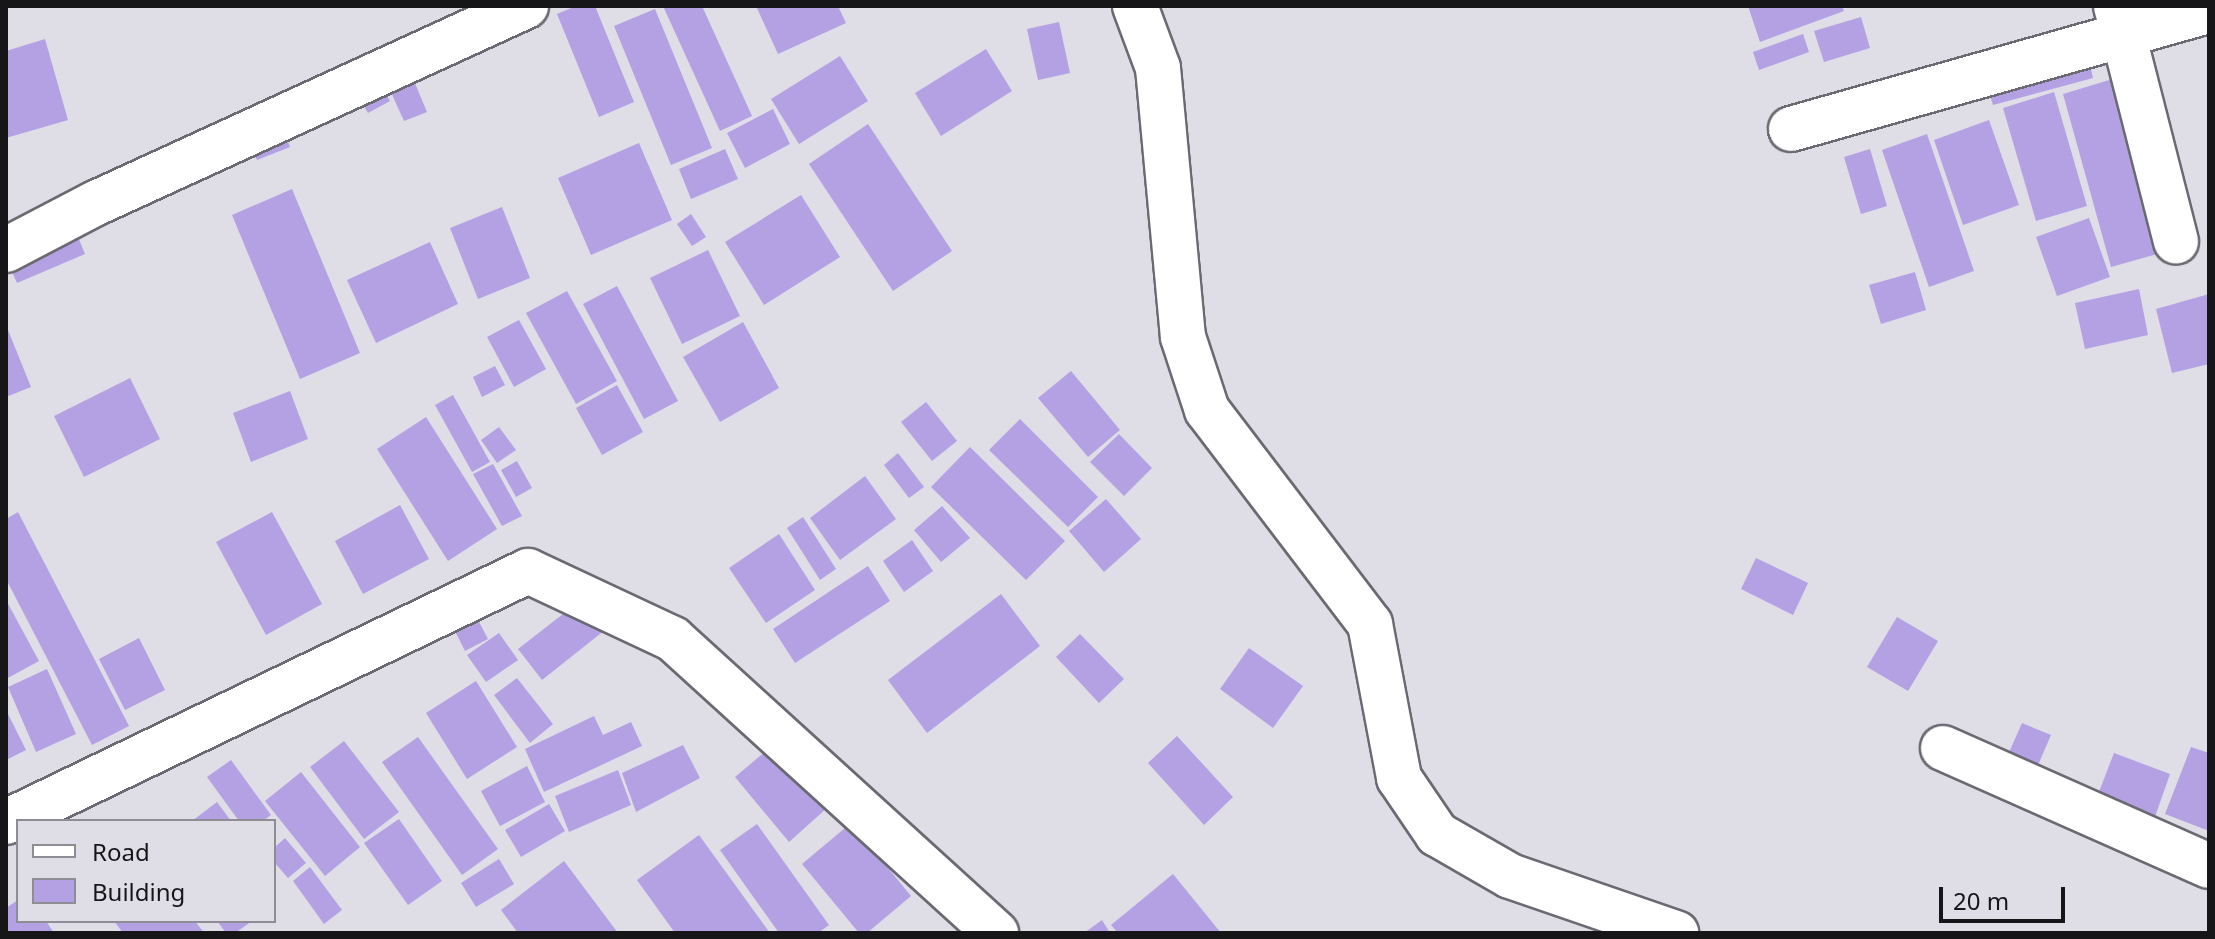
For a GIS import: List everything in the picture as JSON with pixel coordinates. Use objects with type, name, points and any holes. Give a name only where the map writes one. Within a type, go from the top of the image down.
[{"type":"street","points":[[6,250],[96,203],[526,6]]},
{"type":"street","points":[[1135,6],[1158,68],[1183,337],[1207,410],[1370,624],[1399,778],[1437,834],[1510,876],[1676,933]]},
{"type":"street","points":[[1791,129],[2122,22],[2209,11]]},
{"type":"street","points":[[2122,22],[2176,241]]},
{"type":"street","points":[[6,822],[528,571],[673,639],[996,933]]},
{"type":"street","points":[[1943,748],[2209,866]]},
{"type":"building","points":[[576,6],[595,6],[634,102],[599,117],[557,14]]},
{"type":"building","points":[[663,6],[702,6],[752,116],[720,131]]},
{"type":"building","points":[[756,6],[838,6],[846,23],[778,54]]},
{"type":"building","points":[[1748,6],[1842,6],[1844,11],[1760,42]]},
{"type":"building","points":[[655,9],[712,148],[671,165],[614,26]]},
{"type":"building","points":[[1861,17],[1870,48],[1824,62],[1814,31]]},
{"type":"building","points":[[1059,22],[1070,73],[1038,80],[1027,29]]},
{"type":"building","points":[[1803,34],[1809,52],[1759,70],[1753,52]]},
{"type":"building","points":[[45,39],[68,120],[6,138],[6,51]]},
{"type":"building","points":[[986,49],[1012,91],[941,136],[915,93]]},
{"type":"building","points":[[2087,51],[2093,78],[1993,105],[1985,78]]},
{"type":"building","points":[[840,56],[868,101],[799,144],[771,99]]},
{"type":"building","points":[[409,69],[427,112],[404,121],[385,79]]},
{"type":"building","points":[[2126,75],[2175,249],[2111,267],[2063,94]]},
{"type":"building","points":[[379,82],[390,101],[368,113],[357,95]]},
{"type":"building","points":[[2054,92],[2087,206],[2036,221],[2003,108]]},
{"type":"building","points":[[773,109],[790,144],[745,168],[727,133]]},
{"type":"building","points":[[1989,120],[2019,205],[1963,225],[1934,140]]},
{"type":"building","points":[[868,124],[952,251],[893,291],[809,164]]},
{"type":"building","points":[[282,126],[290,147],[257,160],[249,139]]},
{"type":"building","points":[[1927,134],[1974,271],[1929,287],[1882,150]]},
{"type":"building","points":[[639,143],[672,220],[591,255],[558,178]]},
{"type":"building","points":[[725,149],[738,179],[691,199],[679,169]]},
{"type":"building","points":[[1870,149],[1887,206],[1861,214],[1844,157]]},
{"type":"building","points":[[292,189],[360,353],[300,379],[232,215]]},
{"type":"building","points":[[801,195],[840,257],[764,305],[725,242]]},
{"type":"building","points":[[502,207],[530,278],[478,299],[450,228]]},
{"type":"building","points":[[691,214],[706,237],[692,246],[677,224]]},
{"type":"building","points":[[2089,218],[2110,277],[2057,296],[2036,237]]},
{"type":"building","points":[[74,227],[85,254],[17,283],[6,259]]},
{"type":"building","points":[[430,242],[458,304],[376,343],[347,280]]},
{"type":"building","points":[[708,250],[740,316],[682,344],[650,278]]},
{"type":"building","points":[[1915,272],[1926,310],[1881,324],[1869,285]]},
{"type":"building","points":[[617,286],[678,401],[644,419],[583,304]]},
{"type":"building","points":[[2139,289],[2148,335],[2085,349],[2075,303]]},
{"type":"building","points":[[567,291],[617,381],[576,404],[526,313]]},
{"type":"building","points":[[2209,294],[2209,364],[2172,373],[2156,309]]},
{"type":"building","points":[[519,320],[546,369],[514,387],[487,337]]},
{"type":"building","points":[[743,322],[779,388],[720,422],[683,357]]},
{"type":"building","points":[[6,325],[31,387],[6,397]]},
{"type":"building","points":[[495,366],[505,385],[482,397],[473,377]]},
{"type":"building","points":[[1071,371],[1120,430],[1088,457],[1038,398]]},
{"type":"building","points":[[130,378],[160,439],[84,477],[54,416]]},
{"type":"building","points":[[617,385],[643,432],[602,455],[576,408]]},
{"type":"building","points":[[290,391],[308,439],[251,462],[233,413]]},
{"type":"building","points":[[453,395],[490,462],[472,472],[435,405]]},
{"type":"building","points":[[926,402],[957,441],[932,461],[901,422]]},
{"type":"building","points":[[426,417],[497,529],[448,561],[377,449]]},
{"type":"building","points":[[1020,419],[1098,497],[1068,527],[989,450]]},
{"type":"building","points":[[499,427],[516,450],[497,463],[481,440]]},
{"type":"building","points":[[1119,434],[1152,468],[1124,496],[1090,462]]},
{"type":"building","points":[[970,447],[1065,541],[1026,580],[931,487]]},
{"type":"building","points":[[898,453],[924,487],[909,498],[884,465]]},
{"type":"building","points":[[517,461],[532,488],[516,497],[501,470]]},
{"type":"building","points":[[493,464],[522,516],[502,526],[473,474]]},
{"type":"building","points":[[865,476],[896,519],[840,560],[810,518]]},
{"type":"building","points":[[1106,499],[1141,539],[1104,572],[1069,531]]},
{"type":"building","points":[[400,505],[429,559],[363,594],[335,541]]},
{"type":"building","points":[[942,506],[970,538],[941,562],[914,530]]},
{"type":"building","points":[[18,512],[129,726],[92,745],[6,579],[6,519]]},
{"type":"building","points":[[272,512],[322,604],[266,635],[216,542]]},
{"type":"building","points":[[803,517],[836,569],[820,580],[787,528]]},
{"type":"building","points":[[779,534],[815,590],[766,623],[729,568]]},
{"type":"building","points":[[912,540],[933,571],[904,592],[883,561]]},
{"type":"building","points":[[1756,558],[1808,583],[1793,615],[1741,589]]},
{"type":"building","points":[[868,566],[890,601],[795,663],[773,629]]},
{"type":"building","points":[[1001,594],[1040,646],[927,733],[888,680]]},
{"type":"building","points":[[6,600],[39,661],[6,679]]},
{"type":"building","points":[[581,600],[605,630],[542,680],[518,649]]},
{"type":"building","points":[[1897,617],[1938,641],[1908,691],[1867,667]]},
{"type":"building","points":[[477,618],[488,639],[465,651],[455,631]]},
{"type":"building","points":[[499,633],[518,660],[486,682],[467,655]]},
{"type":"building","points":[[1080,634],[1124,679],[1099,703],[1056,657]]},
{"type":"building","points":[[139,638],[165,690],[125,710],[99,659]]},
{"type":"building","points":[[1249,648],[1303,686],[1273,728],[1220,689]]},
{"type":"building","points":[[47,669],[76,734],[36,752],[8,687]]},
{"type":"building","points":[[517,678],[553,724],[530,743],[494,695]]},
{"type":"building","points":[[476,681],[517,747],[467,779],[426,713]]},
{"type":"building","points":[[6,710],[26,750],[6,760]]},
{"type":"building","points":[[594,716],[603,735],[631,722],[642,746],[544,792],[525,749]]},
{"type":"building","points":[[2022,723],[2051,735],[2032,779],[2003,766]]},
{"type":"building","points":[[1177,736],[1233,797],[1204,825],[1148,763]]},
{"type":"building","points":[[418,737],[498,849],[462,875],[382,762]]},
{"type":"building","points":[[344,741],[399,812],[364,839],[310,767]]},
{"type":"building","points":[[683,745],[700,778],[636,812],[622,773]]},
{"type":"building","points":[[773,745],[827,808],[789,842],[735,777]]},
{"type":"building","points":[[2191,747],[2209,753],[2209,831],[2165,814]]},
{"type":"building","points":[[2114,753],[2170,774],[2150,831],[2092,810]]},
{"type":"building","points":[[231,760],[271,815],[266,819],[238,819],[207,777]]},
{"type":"building","points":[[527,766],[545,802],[500,826],[481,791]]},
{"type":"building","points":[[618,770],[631,805],[569,832],[555,796]]},
{"type":"building","points":[[301,772],[360,847],[325,876],[265,801]]},
{"type":"building","points":[[217,802],[230,819],[195,819]]},
{"type":"building","points":[[549,804],[565,831],[521,857],[505,830]]},
{"type":"building","points":[[399,819],[442,881],[408,905],[364,843]]},
{"type":"building","points":[[851,823],[911,896],[867,933],[859,933],[802,864]]},
{"type":"building","points":[[757,824],[829,925],[818,933],[779,933],[720,850]]},
{"type":"building","points":[[699,835],[770,933],[675,933],[637,880]]},
{"type":"building","points":[[285,838],[306,863],[288,878],[276,864],[276,846]]},
{"type":"building","points":[[499,859],[514,884],[476,907],[461,883]]},
{"type":"building","points":[[564,861],[618,933],[518,933],[501,910]]},
{"type":"building","points":[[310,867],[342,910],[324,924],[293,881]]},
{"type":"building","points":[[1173,874],[1221,933],[1118,933],[1111,925]]},
{"type":"building","points":[[16,901],[16,923],[47,923],[54,933],[6,933],[6,908]]},
{"type":"building","points":[[1102,920],[1110,933],[1084,933]]},
{"type":"building","points":[[116,923],[196,923],[204,933],[123,933]]},
{"type":"building","points":[[218,923],[249,923],[235,933],[226,933]]}]
